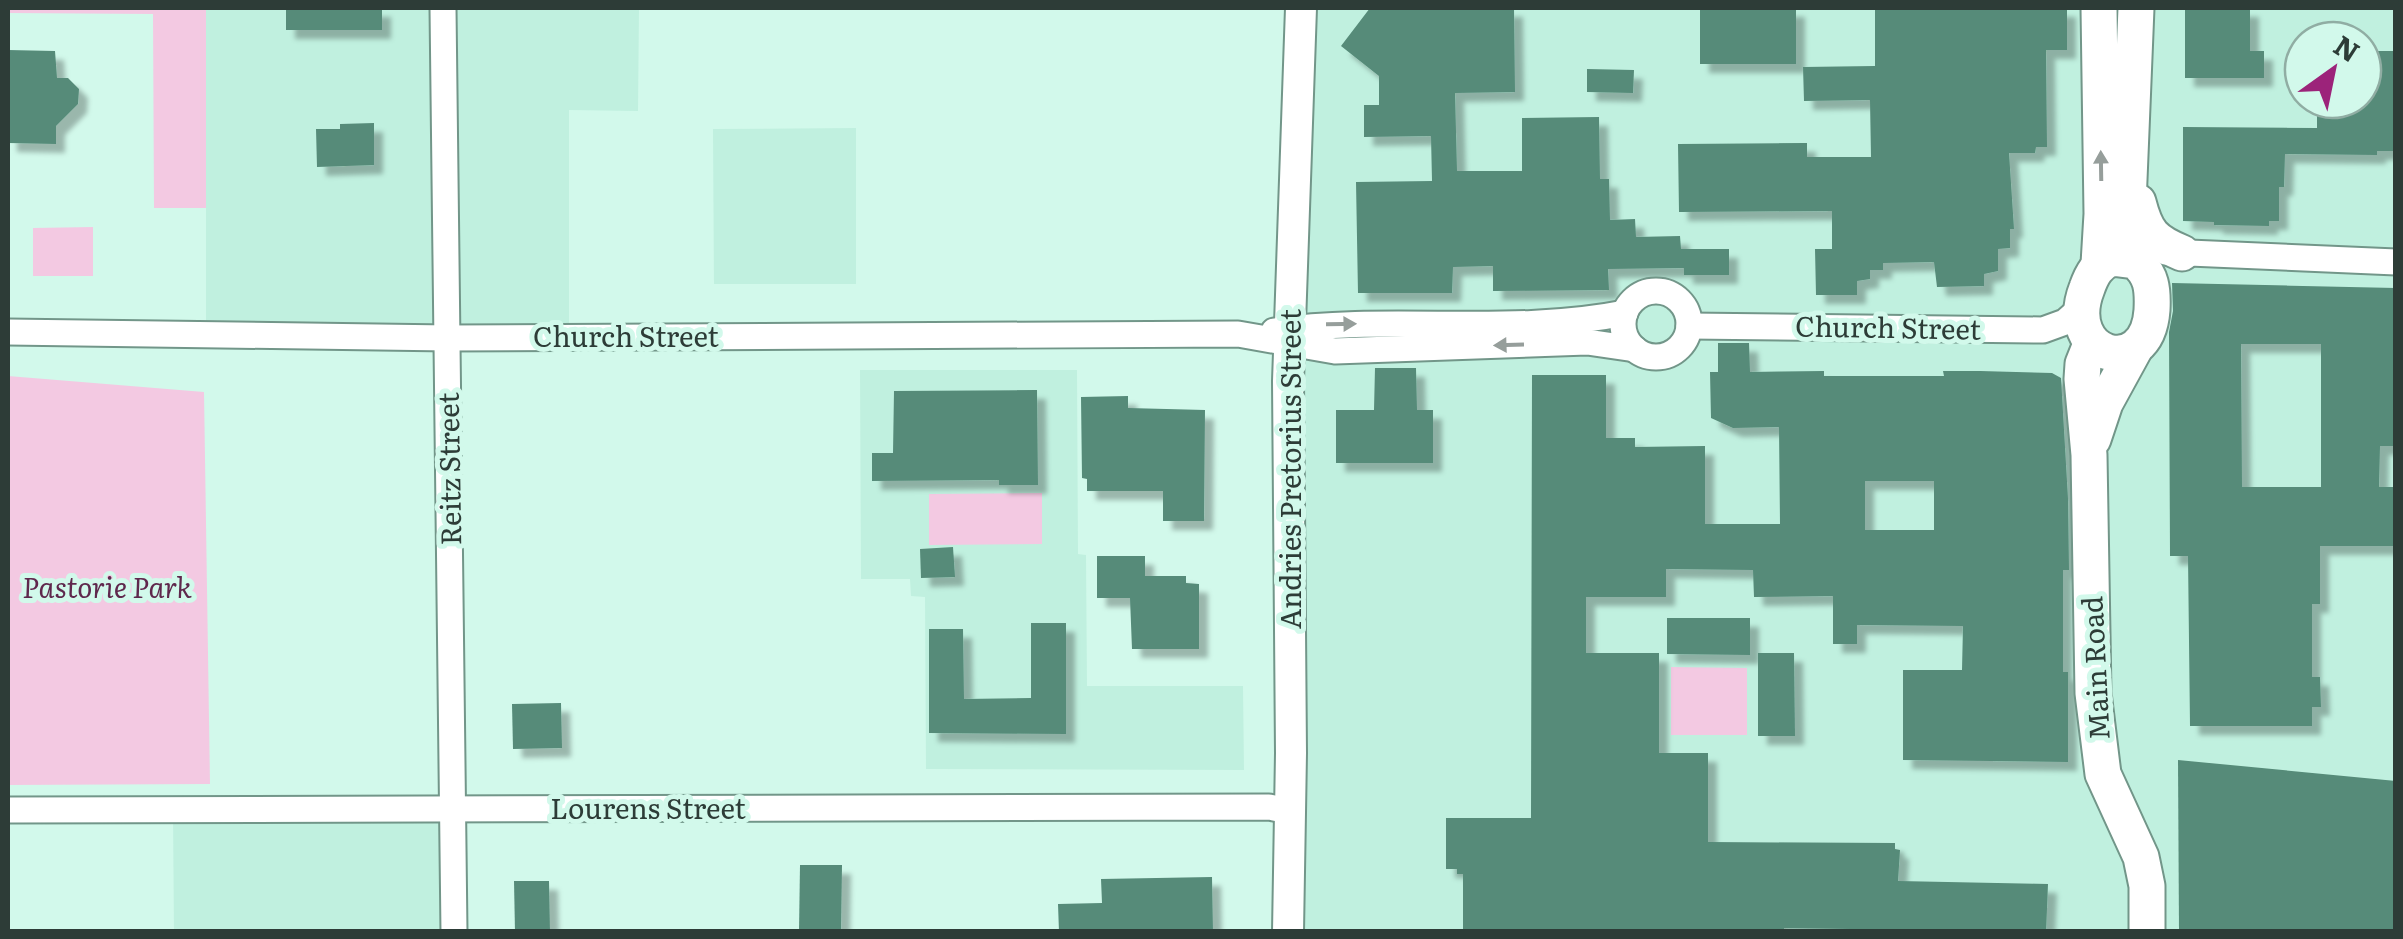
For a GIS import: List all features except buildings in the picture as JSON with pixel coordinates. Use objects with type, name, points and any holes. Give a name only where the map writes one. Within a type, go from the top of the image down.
[{"type":"main road","points":[[2098,8],[2102,214],[2130,268],[2151,320],[2142,342],[2134,350],[2112,353],[2091,344],[2081,308],[2091,277],[2130,268]]},
{"type":"main road","points":[[2130,268],[2128,204],[2136,8]]},
{"type":"main road","points":[[2132,172],[2147,229],[2158,242],[2197,255]]},
{"type":"main road","name":"Main Road","points":[[2091,344],[2082,379],[2090,455],[2093,692],[2103,774],[2141,858],[2147,886],[2146,932]]},
{"type":"main road","name":"Main Road","points":[[2090,455],[2100,416],[2134,350]]},
{"type":"street","name":"Reitz Street","points":[[443,8],[454,932]]},
{"type":"street","name":"Andries Pretorius Street","points":[[1288,932],[1290,336],[1300,8]]},
{"type":"street","points":[[2130,268],[2152,254],[2396,262]]},
{"type":"street","name":"Church Street","points":[[8,332],[449,338],[1244,335],[1290,336],[1335,351],[1587,342],[1635,349],[1654,357],[1672,353],[1686,339],[1689,326],[1680,302],[1663,292],[1643,294],[1626,312],[1556,323],[1328,324],[1290,336]]},
{"type":"street","name":"Church Street","points":[[1689,326],[2043,330],[2065,322],[2081,308]]},
{"type":"street","points":[[1626,312],[1624,332],[1635,349]]},
{"type":"street","name":"Lourens Street","points":[[8,810],[1270,807],[1289,811]]},
{"type":"shaded area","points":[[206,8],[639,8],[638,111],[569,110],[569,339],[206,334]]},
{"type":"shaded area","points":[[1302,8],[2395,8],[2395,931],[1291,932]]},
{"type":"shaded area","points":[[856,128],[856,284],[714,284],[713,129]]},
{"type":"shaded area","points":[[860,370],[1077,370],[1078,554],[1086,555],[1087,686],[1243,686],[1244,770],[926,769],[925,597],[911,596],[910,579],[861,579]]},
{"type":"shaded area","points":[[453,809],[453,931],[174,931],[173,811]]},
{"type":"green space","points":[[8,8],[206,8],[206,208],[154,208],[153,14],[8,13]]},
{"type":"green space","points":[[93,227],[93,276],[33,276],[33,228]]},
{"type":"green space","name":"Pastorie Park","points":[[8,376],[204,392],[210,784],[8,785]]},
{"type":"green space","points":[[1042,493],[1042,544],[929,545],[929,494]]},
{"type":"green space","points":[[1671,667],[1747,668],[1747,735],[1671,735]]}]
